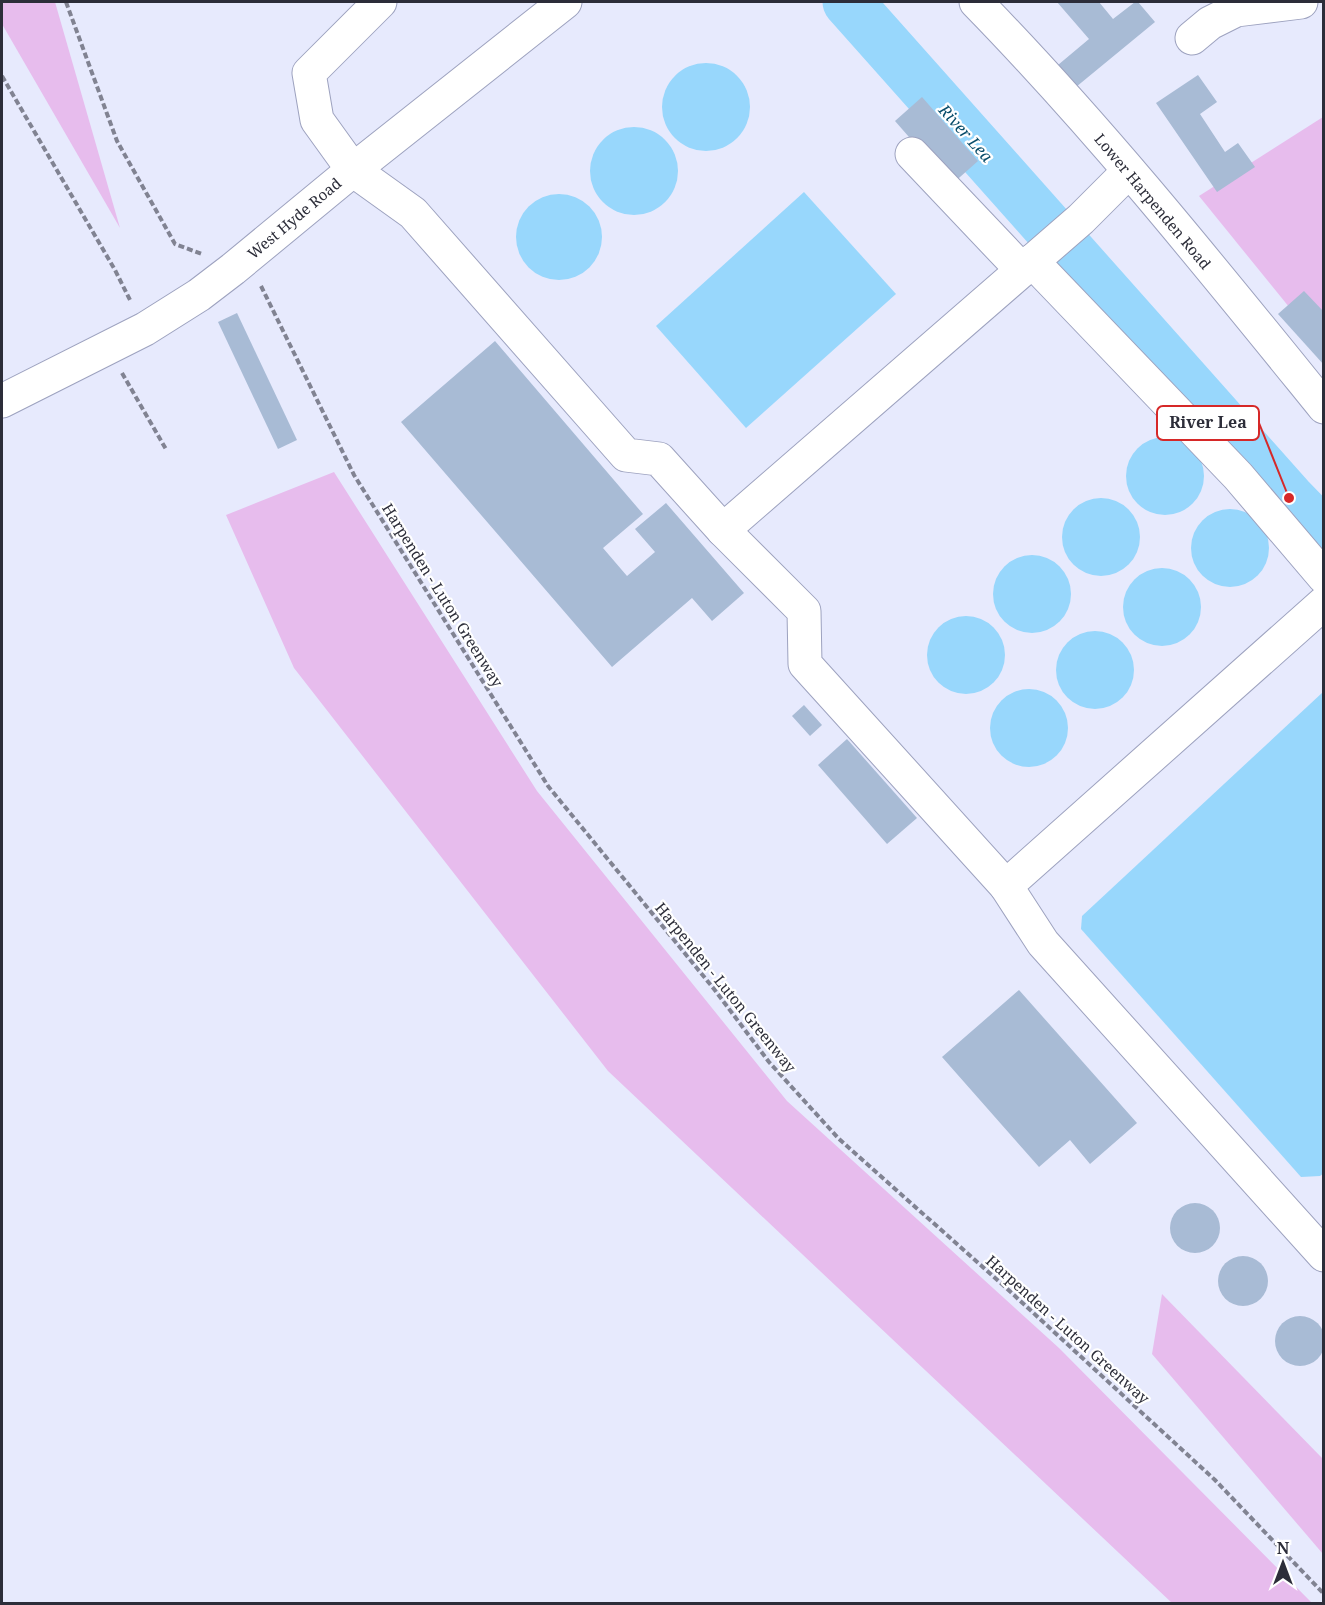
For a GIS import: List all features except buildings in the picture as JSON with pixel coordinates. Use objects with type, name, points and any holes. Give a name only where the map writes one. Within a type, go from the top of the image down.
[{"type":"street","points":[[380,2],[309,73],[317,120],[353,170],[413,213],[626,455],[659,459],[723,530],[804,611],[805,664],[1006,886],[1043,942],[1323,1255]]},
{"type":"street","name":"West Hyde Road","points":[[2,401],[145,329],[199,295],[566,2]]},
{"type":"street","name":"Lower Harpenden Road","points":[[976,2],[1017,44],[1129,171],[1323,407]]},
{"type":"street","points":[[1192,38],[1210,23],[1236,10],[1301,2]]},
{"type":"street","points":[[912,154],[1239,476],[1323,577]]},
{"type":"street","points":[[723,530],[1081,219],[1129,171]]},
{"type":"street","points":[[1006,886],[1323,603]]},
{"type":"path","points":[[66,2],[117,141],[175,244],[207,256]]},
{"type":"path","points":[[2,76],[115,270],[145,329]]},
{"type":"path","name":"Harpenden - Luton Greenway","points":[[255,280],[260,283],[354,475],[548,786],[714,989],[769,1062],[839,1139],[1003,1285],[1215,1480],[1323,1594]]},
{"type":"path","points":[[109,348],[167,451]]},
{"type":"shaded area","points":[[2,2],[55,2],[120,228],[2,24]]},
{"type":"shaded area","points":[[1323,117],[1323,349],[1199,196]]},
{"type":"shaded area","points":[[334,472],[537,791],[787,1101],[1059,1348],[1312,1603],[1172,1603],[608,1071],[294,668],[226,515]]},
{"type":"shaded area","points":[[1162,1294],[1323,1459],[1323,1554],[1152,1354]]},
{"type":"water","points":[[706,63],[723,67],[737,76],[746,90],[750,107],[746,124],[737,138],[723,147],[706,151],[689,147],[675,138],[666,124],[662,107],[666,90],[675,76],[689,67]]},
{"type":"water","points":[[634,127],[651,131],[665,140],[674,154],[678,171],[674,188],[665,202],[651,211],[634,215],[617,211],[603,202],[594,188],[590,171],[594,154],[603,140],[617,131]]},
{"type":"water","points":[[804,192],[896,294],[746,428],[656,326]]},
{"type":"water","points":[[551,194],[567,194],[590,206],[599,220],[602,237],[599,254],[590,268],[567,280],[551,280],[535,273],[523,261],[516,245],[516,229],[523,213],[535,201]]},
{"type":"water","points":[[1165,437],[1180,440],[1193,448],[1201,461],[1204,476],[1201,491],[1193,504],[1180,512],[1165,515],[1150,512],[1137,504],[1129,491],[1126,476],[1129,461],[1137,448],[1150,440]]},
{"type":"water","points":[[1101,498],[1116,501],[1129,509],[1137,522],[1140,537],[1137,552],[1129,565],[1116,573],[1101,576],[1086,573],[1073,565],[1065,552],[1062,537],[1065,522],[1073,509],[1086,501]]},
{"type":"water","points":[[1230,509],[1245,512],[1258,520],[1266,533],[1269,548],[1266,563],[1258,576],[1245,584],[1230,587],[1215,584],[1202,576],[1194,563],[1191,548],[1194,533],[1202,520],[1215,512]]},
{"type":"water","points":[[1032,555],[1047,558],[1060,566],[1068,579],[1071,594],[1068,609],[1060,622],[1047,630],[1032,633],[1017,630],[1004,622],[996,609],[993,594],[996,579],[1004,566],[1017,558]]},
{"type":"water","points":[[1162,568],[1177,571],[1190,579],[1198,592],[1201,607],[1198,622],[1190,635],[1177,643],[1162,646],[1147,643],[1134,635],[1126,622],[1123,607],[1126,592],[1134,579],[1147,571]]},
{"type":"water","points":[[966,616],[981,619],[994,627],[1002,640],[1005,655],[1002,670],[994,683],[981,691],[966,694],[951,691],[938,683],[930,670],[927,655],[930,640],[938,627],[951,619]]},
{"type":"water","points":[[1095,631],[1110,634],[1123,642],[1131,655],[1134,670],[1131,685],[1123,698],[1110,706],[1095,709],[1080,706],[1067,698],[1059,685],[1056,670],[1059,655],[1067,642],[1080,634]]},
{"type":"water","points":[[1029,689],[1044,692],[1057,700],[1065,713],[1068,728],[1065,743],[1057,756],[1044,764],[1029,767],[1014,764],[1001,756],[993,743],[990,728],[993,713],[1001,700],[1014,692]]},
{"type":"water","points":[[1323,692],[1324,1173],[1320,1176],[1301,1177],[1081,929],[1082,916]]},
{"type":"waterway","name":"River Lea","points":[[848,2],[1289,498],[1324,534]]},
{"type":"place","name":"River Lea","points":[[1289,498]]}]
